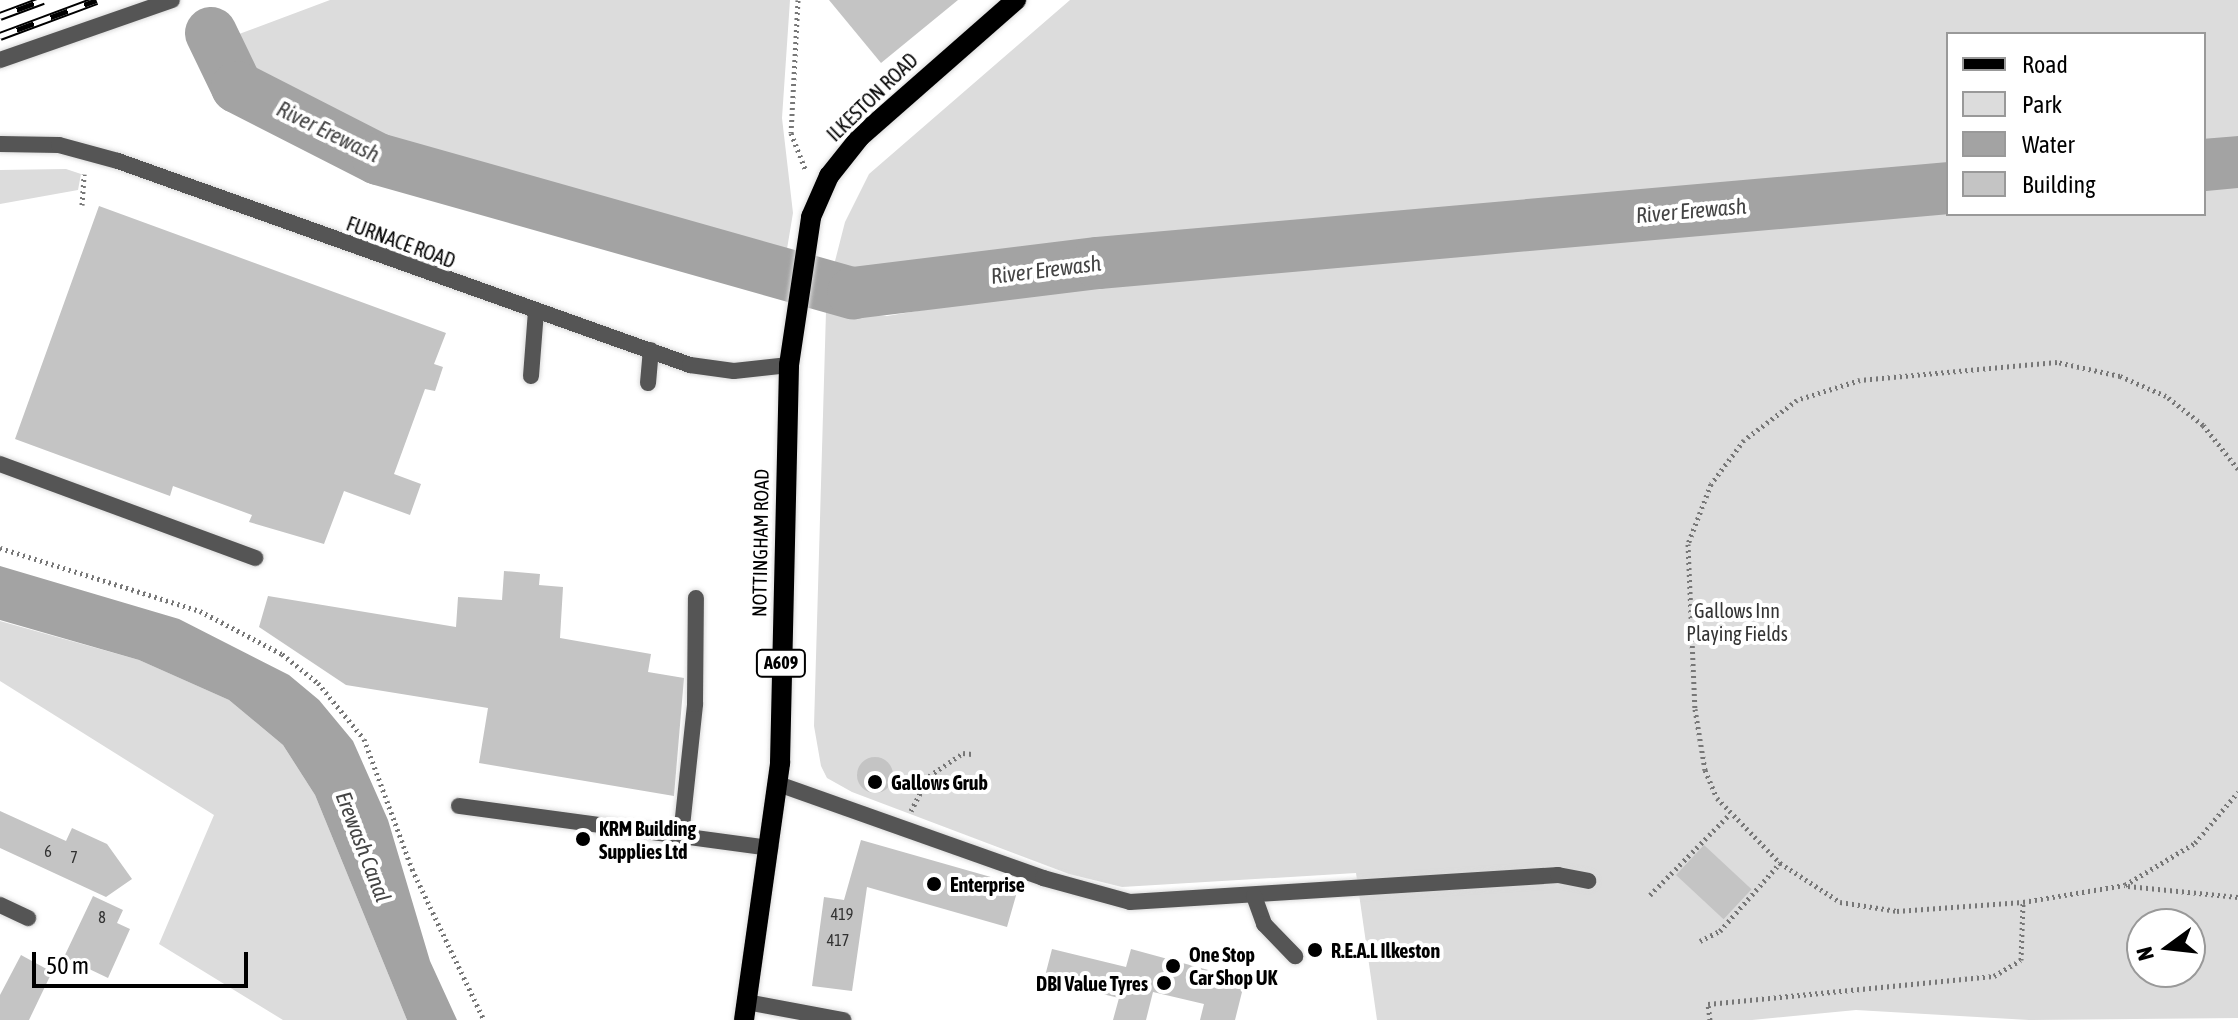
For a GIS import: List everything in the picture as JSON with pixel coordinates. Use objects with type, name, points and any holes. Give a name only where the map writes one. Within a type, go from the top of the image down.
[{"type":"main road","name":"ILKESTON ROAD","points":[[794,304],[802,252],[821,191],[845,154],[876,121],[1016,0]]},
{"type":"main road","name":"NOTTINGHAM ROAD","points":[[746,1011],[778,784],[789,365],[794,304]]},
{"type":"street","points":[[0,60],[172,0]]},
{"type":"street","name":"FURNACE ROAD","points":[[0,144],[59,145],[118,161],[536,311],[708,369],[789,365]]},
{"type":"street","points":[[531,376],[536,311]]},
{"type":"street","points":[[648,383],[651,350]]},
{"type":"street","points":[[0,464],[255,558]]},
{"type":"street","points":[[681,836],[695,704],[696,598]]},
{"type":"street","points":[[778,784],[1056,882],[1130,902],[1558,875],[1588,881]]},
{"type":"street","points":[[459,806],[770,848]]},
{"type":"street","points":[[1254,896],[1264,924],[1295,956]]},
{"type":"street","points":[[0,905],[28,918]]},
{"type":"street","points":[[746,1011],[843,1020]]},
{"type":"path","points":[[798,0],[791,133],[803,167],[821,191]]},
{"type":"path","points":[[82,205],[84,170]]},
{"type":"path","points":[[2238,469],[2203,425],[2166,396],[2120,376],[2057,362],[1860,380],[1797,400],[1736,451],[1711,484],[1688,544],[1695,709],[1705,770],[1729,815],[1780,863],[1840,902],[1897,911],[2023,902],[2125,885],[2238,897]]},
{"type":"path","points":[[0,548],[200,611],[282,654],[318,683],[364,739],[412,869],[484,1020]]},
{"type":"path","points":[[904,826],[929,776],[963,753],[972,754]]},
{"type":"path","points":[[2125,885],[2195,843],[2238,792]]},
{"type":"path","points":[[1650,895],[1729,815]]},
{"type":"path","points":[[1700,941],[1720,931],[1780,863]]},
{"type":"path","points":[[1710,1020],[1708,1004],[1994,976],[2021,960],[2023,902]]},
{"type":"green space","points":[[330,0],[790,0],[782,118],[793,213],[787,249],[523,184],[261,92],[245,73],[231,37]]},
{"type":"green space","points":[[1070,0],[2238,0],[2238,140],[2206,143],[2206,32],[1946,32],[1946,172],[1082,249],[901,273],[856,273],[834,265],[845,222],[869,174]]},
{"type":"green space","points":[[66,169],[81,174],[78,190],[0,204],[0,170]]},
{"type":"green space","name":"Gallows Inn Playing Fields","points":[[2238,175],[2238,1018],[2029,1020],[1856,1010],[1752,1020],[1377,1020],[1356,873],[1122,887],[1069,874],[852,792],[827,778],[821,766],[814,726],[826,311],[887,316],[1088,283],[1946,201],[1946,216],[2206,216],[2206,178]]},
{"type":"green space","points":[[0,621],[139,660],[229,700],[283,745],[315,795],[407,1020],[283,1020],[159,944],[214,815],[0,681]]},
{"type":"water","name":"Erewash Canal","points":[[0,566],[179,619],[289,675],[319,700],[353,741],[388,820],[430,961],[457,1020],[407,1020],[315,795],[283,745],[229,700],[139,660],[0,620]]},
{"type":"building","points":[[829,0],[958,0],[881,63]]},
{"type":"building","points":[[99,206],[446,333],[434,364],[443,367],[435,391],[425,389],[394,474],[421,484],[410,515],[344,491],[324,544],[249,522],[252,515],[173,486],[170,496],[15,439]]},
{"type":"building","points":[[504,571],[540,574],[539,585],[563,587],[560,638],[651,654],[648,672],[684,678],[674,796],[479,763],[488,708],[346,685],[259,627],[268,596],[456,627],[458,597],[502,600]]},
{"type":"building","name":"Gallows Grub","points":[[875,757],[887,763],[893,775],[887,787],[875,793],[863,787],[857,775],[863,763]]},
{"type":"building","points":[[0,811],[66,841],[72,828],[107,844],[132,879],[106,897],[0,848]]},
{"type":"building","name":"Enterprise","points":[[861,840],[1019,885],[1007,927],[867,887],[852,991],[812,986],[824,897],[844,900]]},
{"type":"building","points":[[1704,845],[1752,889],[1724,919],[1676,875]]},
{"type":"building","points":[[93,896],[123,910],[117,923],[130,929],[108,978],[64,957]]},
{"type":"building","points":[[1052,949],[1126,967],[1131,949],[1245,980],[1235,1020],[1200,1020],[1204,1004],[1153,992],[1146,1020],[1113,1020],[1119,998],[1044,980]]},
{"type":"building","points":[[21,955],[52,972],[29,1020],[0,1020],[0,995]]},
{"type":"waterway","name":"River Erewash","points":[[211,33],[237,87],[378,159],[853,293],[1098,263],[1946,188]]},
{"type":"waterway","name":"River Erewash","points":[[2206,165],[2238,162]]},
{"type":"railway","points":[[0,16],[43,0]]},
{"type":"railway","points":[[0,36],[97,0]]},
{"type":"place","name":"Gallows Grub","points":[[875,782]]},
{"type":"place","name":"KRM Building Supplies Ltd","points":[[583,839]]},
{"type":"place","name":"Enterprise","points":[[934,884]]},
{"type":"place","name":"R.E.A.L Ilkeston","points":[[1315,950]]},
{"type":"place","name":"One Stop Car Shop UK","points":[[1173,966]]},
{"type":"place","name":"DBI Value Tyres","points":[[1164,983]]}]
